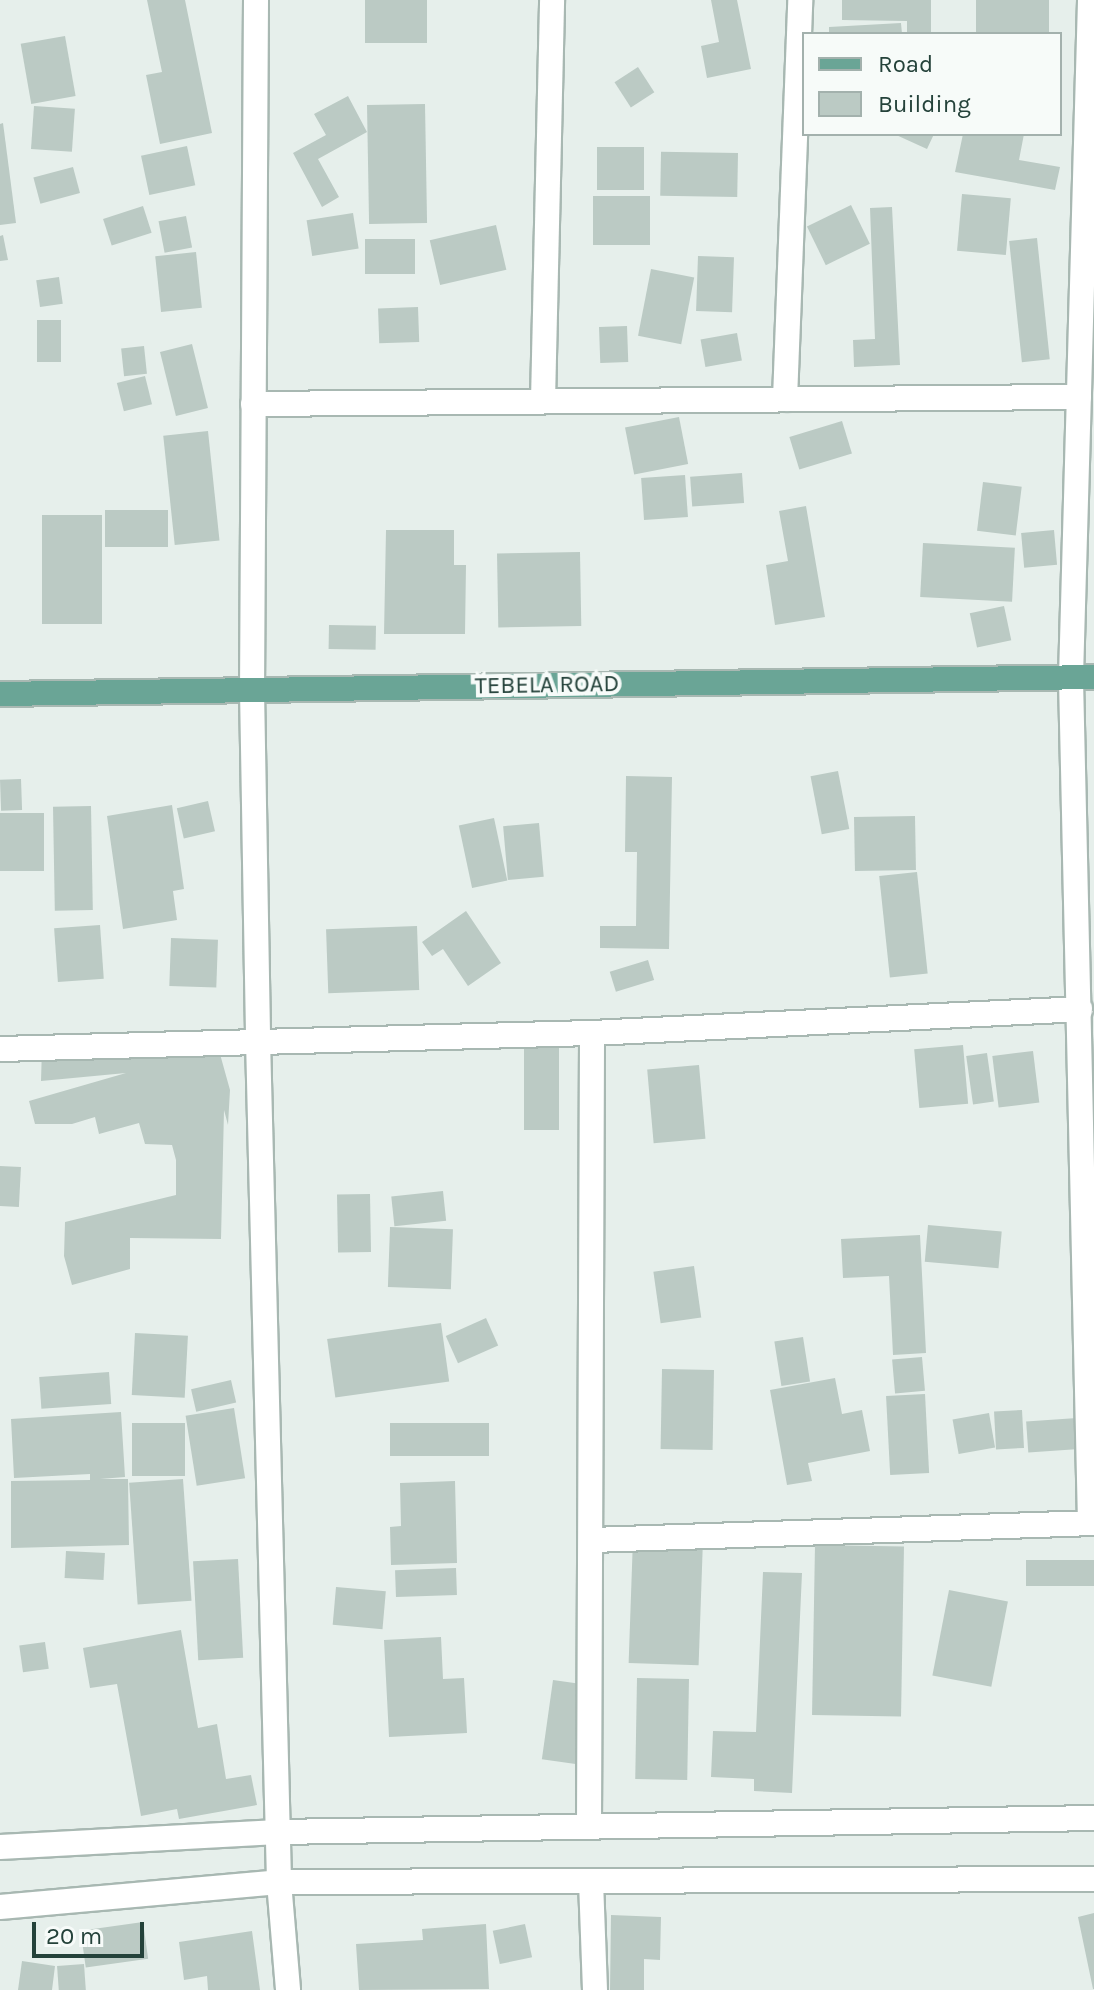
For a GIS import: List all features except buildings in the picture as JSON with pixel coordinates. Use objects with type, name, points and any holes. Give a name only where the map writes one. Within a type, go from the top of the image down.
[{"type":"main road","name":"TEBELA ROAD","points":[[0,694],[1083,677]]},
{"type":"street","points":[[256,0],[252,690],[279,1882],[288,1990]]},
{"type":"street","points":[[543,401],[552,0]]},
{"type":"street","points":[[785,399],[800,0]]},
{"type":"street","points":[[592,1540],[1092,1523],[1080,1009],[1083,677],[1079,397],[1090,0]]},
{"type":"street","points":[[253,404],[1079,397]]},
{"type":"street","points":[[0,1049],[592,1033],[1080,1009]]},
{"type":"street","points":[[589,1824],[592,1033]]},
{"type":"street","points":[[0,1847],[278,1832],[589,1824],[1094,1818]]},
{"type":"street","points":[[0,1907],[279,1882],[1094,1879]]},
{"type":"street","points":[[591,1881],[595,1990]]}]
